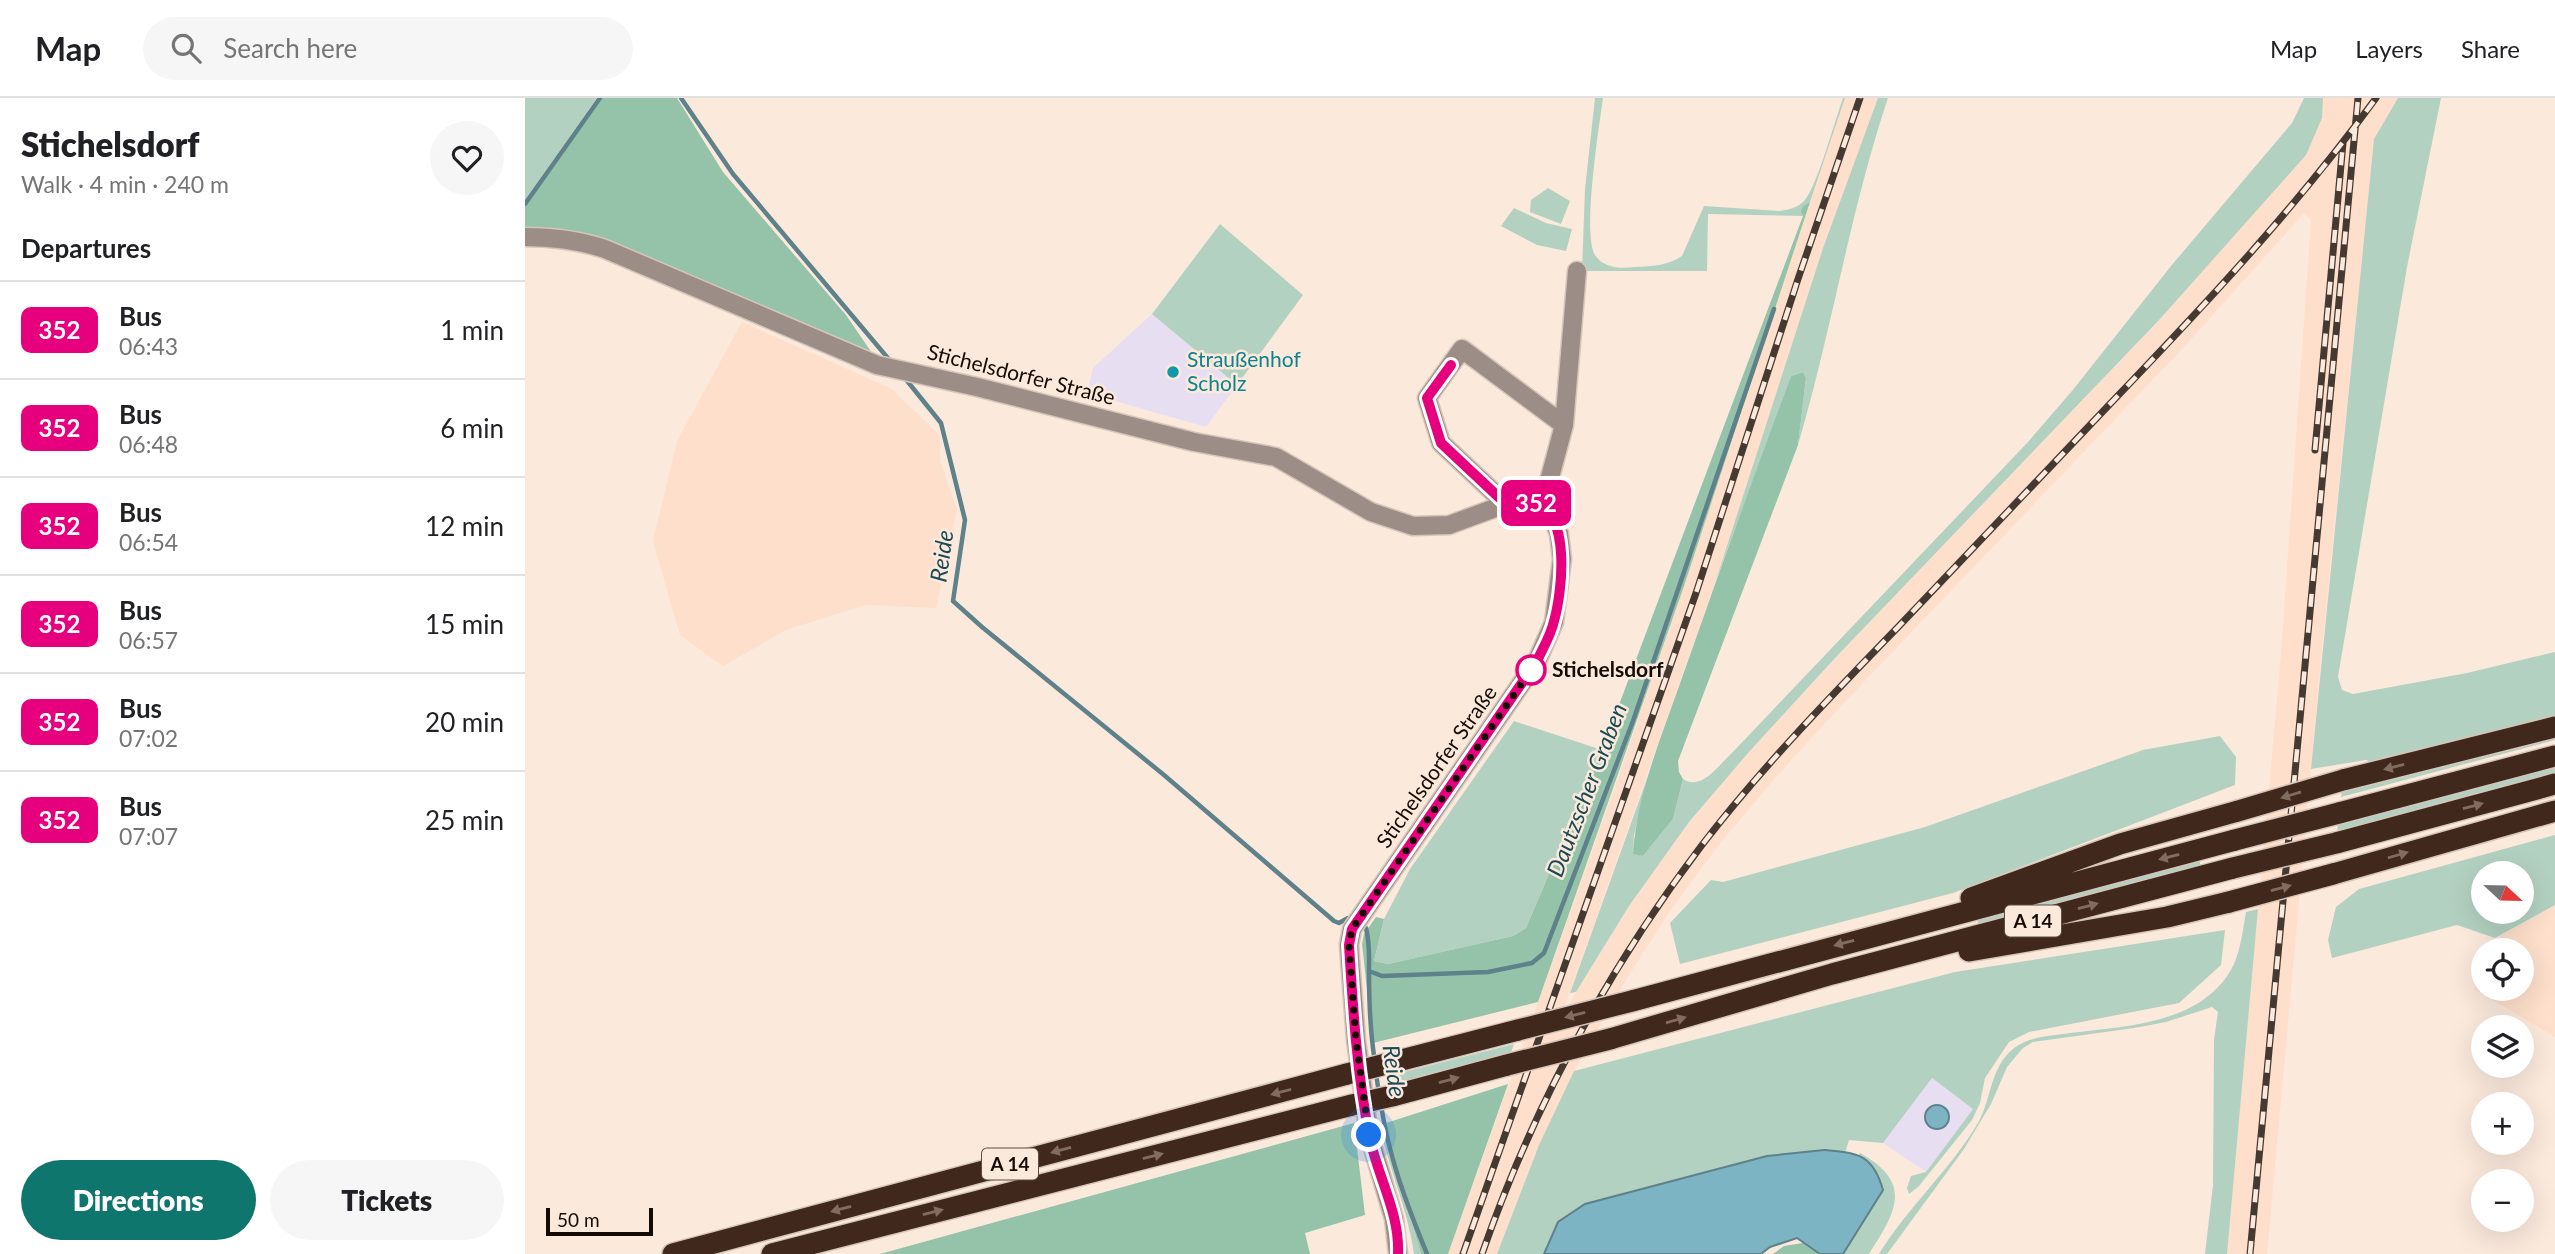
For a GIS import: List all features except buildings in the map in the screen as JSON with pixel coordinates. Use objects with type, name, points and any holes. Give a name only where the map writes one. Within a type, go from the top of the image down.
[{"type":"highway","points":[[1910,926],[1989,890],[2175,827],[2343,780],[2555,727]]},
{"type":"highway","name":"A 14","points":[[673,1254],[2555,756]]},
{"type":"highway","name":"A 14","points":[[772,1254],[1610,1039],[1832,974],[2555,784]]},
{"type":"highway","points":[[1832,974],[2168,917],[2333,874],[2554,811]]},
{"type":"street","name":"Stichelsdorfer Straße","points":[[525,237],[554,237],[605,249],[851,355],[885,367],[1194,442],[1276,457],[1371,512],[1413,526],[1449,526],[1506,504],[1525,502],[1542,507],[1553,518],[1559,534],[1562,559],[1554,622],[1537,661],[1352,929],[1349,945],[1356,1040],[1367,1121],[1377,1169],[1394,1219],[1398,1254]]},
{"type":"street","points":[[1542,507],[1564,425],[1577,271]]},
{"type":"street","points":[[1506,504],[1441,443],[1427,398],[1462,349],[1564,425]]},
{"type":"shaded area","points":[[1845,98],[1878,98],[1823,248],[1715,583],[1561,1017],[1629,906],[1689,822],[1836,657],[2160,319],[2322,118],[2323,98],[2398,98],[2374,139],[2321,659],[2267,1254],[2227,1254],[2281,655],[2311,220],[2304,213],[2185,346],[1840,707],[1717,847],[1670,911],[1627,978],[1574,1071],[1539,1145],[1497,1254],[1448,1254],[1624,762]]},
{"type":"shaded area","points":[[1152,314],[1237,385],[1206,427],[1087,393],[1093,368]]},
{"type":"shaded area","points":[[742,322],[892,389],[940,436],[940,461],[957,510],[936,608],[865,605],[786,630],[723,666],[680,635],[653,541],[677,441]]},
{"type":"shaded area","points":[[2555,905],[2555,1037],[2534,1025],[2534,1015],[2518,1015],[2494,1001],[2534,1001],[2534,938],[2497,938],[2521,924],[2534,924],[2534,917]]},
{"type":"shaded area","points":[[1932,1078],[1973,1109],[1926,1172],[1883,1143]]},
{"type":"green space","points":[[525,98],[597,98],[525,200]]},
{"type":"green space","points":[[602,98],[677,98],[723,172],[846,315],[872,353],[842,345],[641,259],[525,233],[525,207]]},
{"type":"green space","points":[[1595,98],[1603,98],[1591,204],[1591,243],[1595,255],[1603,263],[1624,268],[1659,265],[1682,256],[1704,206],[1779,211],[1804,201],[1814,182],[1845,98],[1810,202],[1803,206],[1803,216],[1708,214],[1707,271],[1582,271],[1585,189]]},
{"type":"green space","points":[[1878,98],[1888,98],[1863,184],[1798,445],[1806,378],[1803,372],[1791,376],[1715,583],[1823,248]]},
{"type":"green space","points":[[2304,98],[2323,98],[2322,118],[2306,155],[2160,319],[1836,657],[1748,753],[1689,822],[1629,906],[1576,992],[1570,993],[1648,776],[1634,835],[1633,853],[1643,856],[1673,819],[1683,779],[1696,782],[1714,771],[2028,442],[2292,123]]},
{"type":"green space","points":[[2398,98],[2441,98],[2407,267],[2338,677],[2342,690],[2353,694],[2467,673],[2555,652],[2555,717],[2378,765],[2366,760],[2311,769],[2374,139]]},
{"type":"green space","points":[[1548,188],[1570,201],[1561,224],[1530,212],[1531,200]]},
{"type":"green space","points":[[1810,202],[1684,586],[1538,1002],[1373,1043],[1362,944],[1364,934],[1376,917],[1384,919],[1374,961],[1388,964],[1513,936],[1526,928],[1602,750],[1803,216],[1801,211],[1803,206]]},
{"type":"green space","points":[[1514,208],[1546,223],[1572,229],[1566,251],[1537,245],[1501,226]]},
{"type":"green space","points":[[1220,224],[1303,295],[1237,385],[1152,314]]},
{"type":"green space","points":[[1803,372],[1806,378],[1798,445],[1678,761],[1683,779],[1673,819],[1643,856],[1633,854],[1645,785],[1659,741],[1791,376]]},
{"type":"green space","points":[[1514,721],[1602,750],[1526,928],[1513,936],[1388,964],[1374,961],[1384,919],[1410,869]]},
{"type":"green space","points":[[2555,733],[2555,740],[2341,797],[2342,791]]},
{"type":"green space","points":[[2220,736],[2236,757],[2235,785],[1953,893],[1680,964],[1670,923],[1711,880],[1723,882],[1925,827],[2143,750]]},
{"type":"green space","points":[[2555,765],[2555,776],[2337,834],[2338,823]]},
{"type":"green space","points":[[2555,835],[2555,905],[2534,917],[2534,861],[2471,861],[2471,924],[2520,924],[2495,938],[2457,925],[2332,958],[2328,940],[2336,907],[2359,889]]},
{"type":"green space","points":[[2200,859],[2200,870],[1980,928],[1977,918]]},
{"type":"green space","points":[[2258,909],[2227,1254],[2205,1254],[2213,1185],[2214,1040],[2218,1012],[2212,1007],[2166,1022],[2033,1042],[2023,1048],[2007,1067],[1991,1104],[1964,1149],[1887,1254],[1879,1254],[1967,1140],[1983,1113],[2000,1064],[2014,1048],[2041,1037],[2116,1028],[2163,1018],[2204,999],[2221,984],[2234,964],[2246,912]]},
{"type":"green space","points":[[2225,930],[2221,965],[2179,1003],[2029,1032],[2009,1042],[1985,1078],[1980,1103],[1972,1120],[1919,1186],[1909,1194],[1907,1188],[1911,1176],[1926,1172],[1973,1109],[1932,1078],[1883,1143],[1849,1140],[1844,1156],[1547,1254],[1497,1254],[1539,1145],[1574,1071],[1955,972]]},
{"type":"green space","points":[[1514,1044],[1510,1055],[1390,1086],[1388,1076]]},
{"type":"green space","points":[[1508,1084],[1448,1254],[1421,1254],[1386,1123]]},
{"type":"green space","points":[[1354,1123],[1365,1215],[1305,1233],[1310,1254],[880,1254]]},
{"type":"green space","points":[[1386,1123],[1421,1254],[1414,1254],[1383,1141],[1379,1125]]},
{"type":"green space","points":[[1860,1153],[1877,1164],[1888,1176],[1894,1187],[1895,1199],[1887,1225],[1869,1254],[1837,1254],[1856,1158]]},
{"type":"green space","points":[[1809,1242],[1827,1254],[1773,1254],[1784,1246]]},
{"type":"water","points":[[1937,1105],[1946,1108],[1949,1117],[1946,1126],[1937,1129],[1928,1126],[1925,1117],[1928,1108]]},
{"type":"water","points":[[1824,1150],[1855,1154],[1869,1162],[1883,1190],[1843,1254],[1820,1254],[1797,1238],[1770,1247],[1761,1254],[1544,1254],[1558,1222],[1585,1204],[1767,1156]]},
{"type":"waterway","points":[[525,204],[600,98]]},
{"type":"waterway","name":"Reide","points":[[681,98],[733,174],[892,363]]},
{"type":"waterway","name":"Dautzscher Graben","points":[[1369,971],[1382,976],[1488,972],[1532,963],[1544,953],[1633,721],[1774,309]]},
{"type":"waterway","name":"Reide","points":[[904,377],[941,423],[965,520],[953,601],[1164,775],[1334,921],[1339,923],[1348,918]]},
{"type":"waterway","name":"Reide","points":[[1366,928],[1375,1062]]},
{"type":"waterway","name":"Reide","points":[[1376,1074],[1379,1093]]},
{"type":"waterway","name":"Reide","points":[[1381,1105],[1399,1181],[1427,1254]]},
{"type":"railway","points":[[1463,1254],[1696,593],[1860,98]]},
{"type":"railway","points":[[2250,1254],[2358,98]]},
{"type":"railway","points":[[1482,1254],[1525,1146],[1576,1041],[1635,941],[1702,845],[1798,732],[2214,294],[2314,179],[2376,98]]},
{"type":"railway","points":[[2315,450],[2343,143]]},
{"type":"bus line","name":"352","points":[[1398,1254],[1394,1219],[1369,1135],[1356,1040],[1349,945],[1352,929],[1537,661],[1554,622],[1562,559],[1559,534],[1548,511],[1535,503],[1506,504],[1441,443],[1427,398],[1451,365]]},
{"type":"place","name":"Straußenhof Scholz","points":[[1173,372]]},
{"type":"place","name":"Stichelsdorf","points":[[1531,670]]},
{"type":"route","points":[[1369,1135],[1356,1040],[1349,945],[1352,929],[1531,670]]}]
